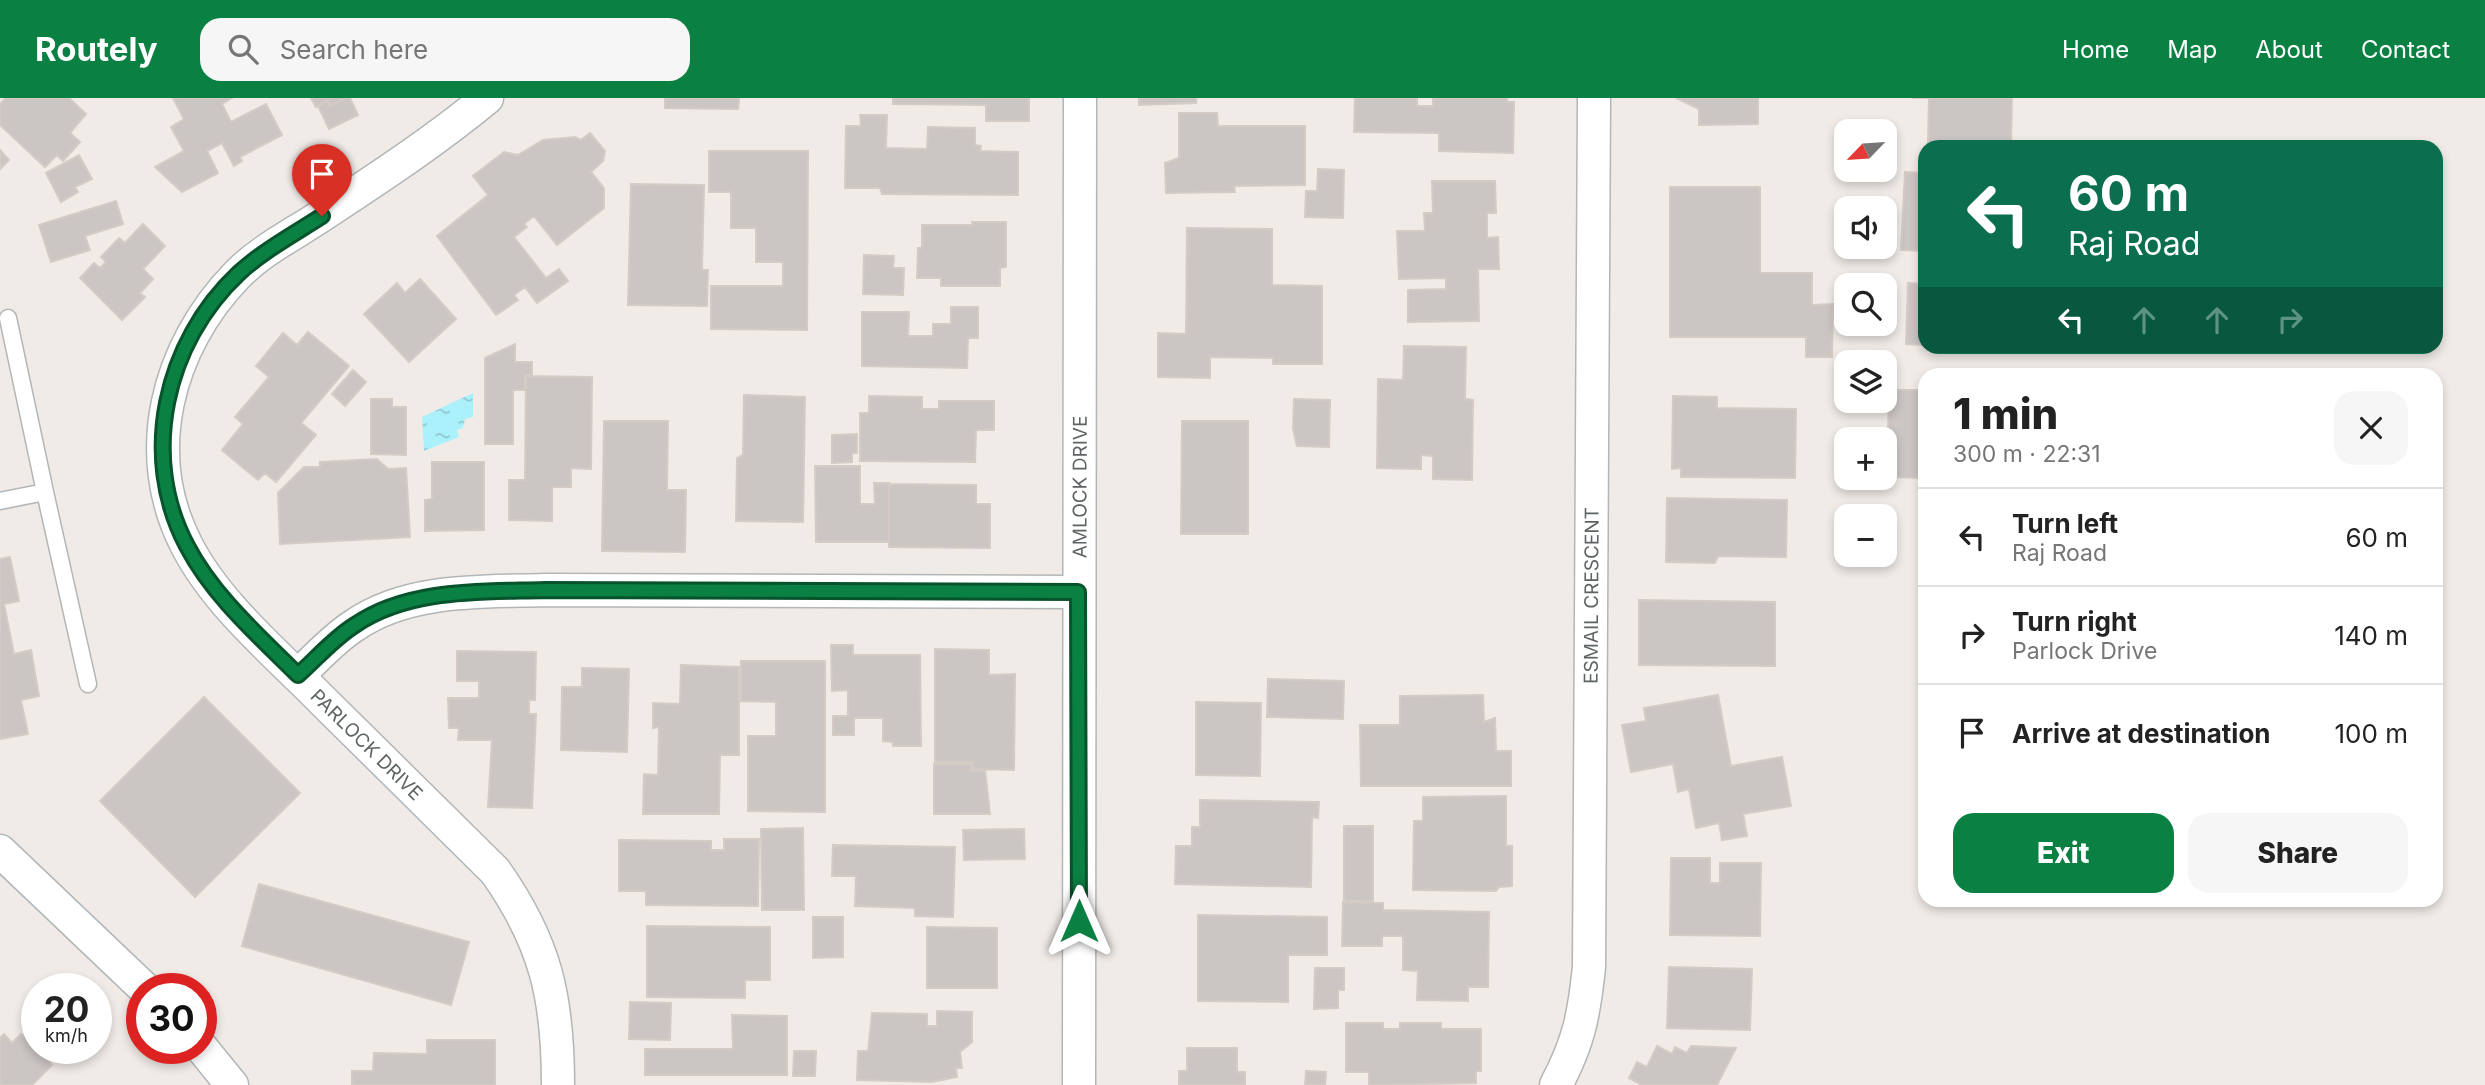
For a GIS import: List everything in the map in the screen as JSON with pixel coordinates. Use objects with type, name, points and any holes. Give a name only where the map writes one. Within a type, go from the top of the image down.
[{"type":"street","name":"PARLOCK DRIVE","points":[[487,98],[437,139],[239,273],[211,306],[188,342],[173,378],[164,412],[164,483],[172,515],[188,548],[209,579],[298,675],[495,872],[521,908],[542,956],[555,1006],[558,1085]]},
{"type":"street","name":"AMLOCK DRIVE","points":[[1079,1085],[1080,98]]},
{"type":"street","name":"ESMAIL CRESCENT","points":[[1556,1085],[1572,1056],[1584,1018],[1589,967],[1594,98]]},
{"type":"street","points":[[298,675],[353,626],[379,610],[411,601],[467,592],[1078,592]]},
{"type":"street","points":[[0,851],[128,973]]},
{"type":"street","points":[[215,1064],[232,1085]]},
{"type":"lane","points":[[8,318],[88,684]]},
{"type":"lane","points":[[0,501],[45,492]]},
{"type":"water","points":[[473,393],[473,417],[465,419],[463,428],[457,430],[459,437],[424,451],[422,417]]},
{"type":"building","points":[[6,98],[69,98],[86,114],[70,133],[80,142],[63,161],[57,155],[45,167],[0,125],[0,104]]},
{"type":"building","points":[[173,98],[232,98],[222,104],[231,122],[266,104],[282,135],[240,157],[242,161],[234,166],[222,143],[207,151],[218,173],[182,192],[155,167],[184,151],[171,127],[184,119]]},
{"type":"building","points":[[311,98],[345,98],[331,105],[328,100],[316,107]]},
{"type":"building","points":[[350,98],[358,115],[329,129],[318,106],[327,101],[330,106]]},
{"type":"building","points":[[665,98],[739,98],[738,109],[665,108]]},
{"type":"building","points":[[893,98],[1029,98],[1029,121],[986,121],[986,105],[893,104]]},
{"type":"building","points":[[1139,98],[1196,98],[1196,103],[1139,105]]},
{"type":"building","points":[[1355,98],[1417,98],[1417,106],[1433,106],[1433,98],[1507,98],[1507,102],[1514,102],[1513,153],[1439,151],[1439,133],[1354,132]]},
{"type":"building","points":[[1676,98],[1758,98],[1758,124],[1699,125],[1699,109]]},
{"type":"building","points":[[1929,98],[2012,98],[2011,140],[1928,140]]},
{"type":"building","points":[[1179,113],[1217,113],[1218,126],[1305,126],[1305,185],[1234,186],[1235,192],[1166,193],[1165,163],[1179,158]]},
{"type":"building","points":[[860,115],[887,115],[886,148],[927,149],[928,127],[975,128],[975,145],[981,146],[980,151],[1018,152],[1018,195],[882,194],[880,188],[845,188],[846,126],[861,126]]},
{"type":"building","points":[[590,133],[605,151],[603,161],[591,172],[604,188],[604,208],[557,245],[534,216],[524,224],[527,227],[514,237],[546,278],[559,269],[568,281],[537,303],[525,287],[514,295],[518,300],[496,315],[437,236],[488,195],[473,176],[504,152],[518,155],[543,140],[575,137],[581,140]]},
{"type":"building","points":[[0,150],[9,160],[0,169]]},
{"type":"building","points":[[709,151],[808,151],[807,330],[711,329],[711,286],[783,286],[783,262],[756,262],[756,228],[731,228],[731,192],[709,192]]},
{"type":"building","points":[[79,155],[92,179],[75,187],[78,192],[61,202],[46,173]]},
{"type":"building","points":[[1318,169],[1344,170],[1343,218],[1305,217],[1306,191],[1317,191]]},
{"type":"building","points":[[1905,172],[1918,173],[1918,251],[1901,250]]},
{"type":"building","points":[[1432,181],[1495,181],[1496,213],[1487,213],[1487,238],[1498,237],[1499,269],[1478,269],[1479,321],[1408,322],[1408,290],[1446,289],[1446,278],[1399,279],[1397,231],[1425,231],[1424,213],[1433,213]]},
{"type":"building","points":[[631,184],[704,185],[702,270],[708,270],[707,306],[628,305]]},
{"type":"building","points":[[1670,187],[1760,187],[1760,273],[1812,273],[1812,305],[1833,304],[1832,357],[1806,357],[1806,337],[1670,337]]},
{"type":"building","points":[[116,201],[123,224],[85,236],[90,250],[51,262],[39,225]]},
{"type":"building","points":[[972,222],[1006,222],[1006,267],[1000,268],[1000,286],[941,286],[941,278],[917,278],[918,248],[922,248],[922,225],[973,225]]},
{"type":"building","points":[[143,224],[165,246],[143,269],[153,279],[140,293],[145,297],[122,320],[80,278],[94,263],[100,268],[106,262],[101,257],[119,238],[125,243]]},
{"type":"building","points":[[1187,228],[1272,229],[1272,285],[1322,286],[1322,364],[1273,364],[1273,358],[1210,357],[1210,378],[1158,377],[1158,333],[1186,334]]},
{"type":"building","points":[[864,255],[894,256],[893,268],[904,268],[903,295],[863,294]]},
{"type":"building","points":[[420,279],[456,319],[409,362],[364,314],[397,283],[405,293]]},
{"type":"building","points":[[1908,283],[1918,284],[1918,345],[1906,344]]},
{"type":"building","points":[[951,307],[978,307],[978,338],[968,338],[967,368],[862,366],[862,312],[909,312],[908,336],[933,336],[933,324],[951,324]]},
{"type":"building","points":[[308,332],[349,366],[301,423],[316,435],[276,482],[265,473],[258,480],[222,450],[243,424],[235,417],[269,377],[256,366],[283,333],[297,345]]},
{"type":"building","points":[[515,344],[515,362],[532,362],[532,375],[525,375],[525,390],[513,390],[513,444],[485,444],[485,358]]},
{"type":"building","points":[[1404,346],[1466,347],[1465,399],[1473,400],[1472,480],[1433,479],[1433,456],[1421,455],[1421,469],[1377,468],[1378,379],[1403,380]]},
{"type":"building","points":[[353,370],[366,382],[345,406],[332,394]]},
{"type":"building","points":[[526,376],[592,377],[591,469],[571,468],[571,487],[552,487],[552,521],[509,520],[509,480],[525,480]]},
{"type":"building","points":[[1897,390],[1918,390],[1918,478],[1897,477],[1897,427],[1888,427],[1888,413],[1897,413]]},
{"type":"building","points":[[744,395],[805,397],[803,522],[736,521],[737,458],[743,455]]},
{"type":"building","points":[[869,396],[922,397],[922,409],[939,409],[939,401],[994,401],[994,430],[976,430],[975,462],[860,461],[860,413],[869,413]]},
{"type":"building","points":[[1673,396],[1717,397],[1717,408],[1796,409],[1795,478],[1681,477],[1681,468],[1672,469]]},
{"type":"building","points":[[371,399],[392,399],[392,407],[406,407],[406,455],[371,454]]},
{"type":"building","points":[[1294,399],[1330,400],[1329,447],[1297,446],[1293,429]]},
{"type":"building","points":[[604,421],[668,421],[667,490],[686,490],[685,552],[602,551]]},
{"type":"building","points":[[1182,421],[1248,421],[1248,534],[1181,534]]},
{"type":"building","points":[[857,434],[857,453],[852,453],[852,462],[832,463],[832,435]]},
{"type":"building","points":[[377,459],[388,469],[406,468],[410,537],[280,544],[278,493],[304,467],[320,467],[320,462]]},
{"type":"building","points":[[432,462],[484,462],[484,530],[425,531],[425,500],[432,499]]},
{"type":"building","points":[[815,466],[860,466],[860,504],[875,504],[874,483],[889,483],[889,542],[816,542]]},
{"type":"building","points":[[889,484],[976,485],[976,504],[990,504],[990,548],[889,547]]},
{"type":"building","points":[[1667,498],[1787,500],[1786,557],[1718,556],[1715,563],[1666,562]]},
{"type":"building","points":[[10,557],[19,601],[4,604],[14,654],[31,650],[39,696],[21,700],[28,734],[0,739],[0,559]]},
{"type":"building","points":[[1639,600],[1775,602],[1775,666],[1639,665]]},
{"type":"building","points":[[831,645],[853,645],[853,655],[920,655],[921,746],[893,746],[893,742],[883,741],[883,718],[854,718],[854,735],[833,735],[833,716],[848,716],[848,690],[832,691]]},
{"type":"building","points":[[935,649],[989,650],[989,675],[1015,674],[1014,770],[973,769],[973,762],[935,762]]},
{"type":"building","points":[[457,651],[536,652],[535,700],[529,700],[529,714],[536,714],[532,808],[488,807],[492,740],[458,740],[459,728],[449,728],[448,698],[479,698],[479,681],[457,681]]},
{"type":"building","points":[[741,661],[825,661],[825,812],[748,811],[748,736],[776,736],[776,702],[741,701]]},
{"type":"building","points":[[681,665],[739,667],[739,755],[720,755],[719,814],[643,814],[644,774],[658,775],[659,727],[653,728],[653,703],[680,704]]},
{"type":"building","points":[[582,668],[629,669],[627,752],[561,750],[562,687],[582,687]]},
{"type":"building","points":[[1268,679],[1344,681],[1343,719],[1267,717]]},
{"type":"building","points":[[1483,695],[1484,722],[1495,718],[1496,751],[1511,751],[1511,786],[1361,786],[1360,725],[1400,725],[1400,696]]},
{"type":"building","points":[[1718,695],[1731,766],[1782,757],[1791,806],[1743,814],[1747,836],[1722,840],[1719,823],[1696,828],[1689,789],[1678,792],[1673,764],[1631,772],[1622,725],[1646,721],[1644,708]]},
{"type":"building","points":[[204,697],[300,793],[195,897],[100,801]]},
{"type":"building","points":[[1196,702],[1261,703],[1260,776],[1196,775]]},
{"type":"building","points":[[934,764],[971,764],[971,771],[985,770],[990,814],[934,814]]},
{"type":"building","points":[[1506,796],[1506,846],[1512,846],[1512,886],[1499,887],[1496,891],[1413,890],[1414,821],[1423,821],[1423,797]]},
{"type":"building","points":[[1200,800],[1319,802],[1318,818],[1312,817],[1311,887],[1175,884],[1176,846],[1192,846],[1192,827],[1200,827]]},
{"type":"building","points":[[1344,826],[1373,826],[1373,901],[1344,901]]},
{"type":"building","points":[[803,828],[804,910],[762,910],[761,829]]},
{"type":"building","points":[[1024,829],[1025,859],[964,860],[963,830]]},
{"type":"building","points":[[724,839],[759,839],[758,906],[646,905],[646,891],[619,891],[619,840],[711,841],[711,850],[724,850]]},
{"type":"building","points":[[833,845],[955,847],[953,917],[915,916],[915,908],[855,906],[856,876],[832,876]]},
{"type":"building","points":[[1671,858],[1710,858],[1710,883],[1720,883],[1720,863],[1761,863],[1760,936],[1670,935]]},
{"type":"building","points":[[259,884],[469,942],[451,1005],[242,946]]},
{"type":"building","points":[[1343,902],[1383,903],[1383,910],[1489,912],[1488,987],[1468,987],[1468,1001],[1417,1000],[1418,971],[1403,970],[1403,936],[1382,936],[1382,946],[1342,946]]},
{"type":"building","points":[[1198,915],[1327,917],[1327,955],[1288,955],[1288,1002],[1198,1001]]},
{"type":"building","points":[[813,917],[843,917],[843,957],[813,958]]},
{"type":"building","points":[[647,926],[770,927],[770,980],[745,980],[745,998],[647,997]]},
{"type":"building","points":[[927,927],[997,928],[997,988],[927,988]]},
{"type":"building","points":[[1669,967],[1752,969],[1750,1030],[1667,1028]]},
{"type":"building","points":[[1315,968],[1344,968],[1344,990],[1338,990],[1338,1008],[1314,1009]]},
{"type":"building","points":[[630,1002],[671,1003],[670,1040],[629,1039]]},
{"type":"building","points":[[937,1011],[972,1012],[972,1042],[960,1052],[962,1068],[956,1068],[957,1077],[932,1082],[857,1080],[858,1051],[868,1051],[872,1013],[927,1014],[927,1026],[937,1026]]},
{"type":"building","points":[[732,1015],[787,1016],[787,1075],[645,1075],[645,1049],[733,1049]]},
{"type":"building","points":[[1346,1023],[1383,1023],[1383,1029],[1400,1029],[1400,1023],[1441,1023],[1441,1029],[1481,1029],[1481,1071],[1476,1071],[1476,1083],[1369,1085],[1369,1072],[1346,1072]]},
{"type":"building","points":[[4,1034],[12,1043],[21,1034],[21,1064],[52,1065],[32,1085],[0,1085],[0,1038]]},
{"type":"building","points":[[427,1040],[495,1040],[495,1085],[352,1085],[352,1071],[373,1071],[374,1053],[427,1054]]},
{"type":"building","points":[[1657,1046],[1672,1054],[1675,1047],[1687,1053],[1691,1046],[1736,1048],[1717,1085],[1642,1085],[1629,1078],[1637,1062],[1647,1067]]},
{"type":"building","points":[[1187,1048],[1237,1048],[1237,1072],[1245,1072],[1245,1085],[1179,1085],[1179,1071],[1187,1071]]},
{"type":"building","points":[[794,1051],[816,1051],[815,1076],[793,1076]]},
{"type":"building","points":[[1306,1071],[1326,1072],[1325,1085],[1305,1085]]},
{"type":"route","points":[[322,216],[239,273],[211,306],[188,342],[173,378],[164,412],[162,450],[164,483],[172,515],[188,548],[235,610],[298,675],[353,626],[379,610],[411,601],[467,592],[1078,592],[1079,921]]}]
